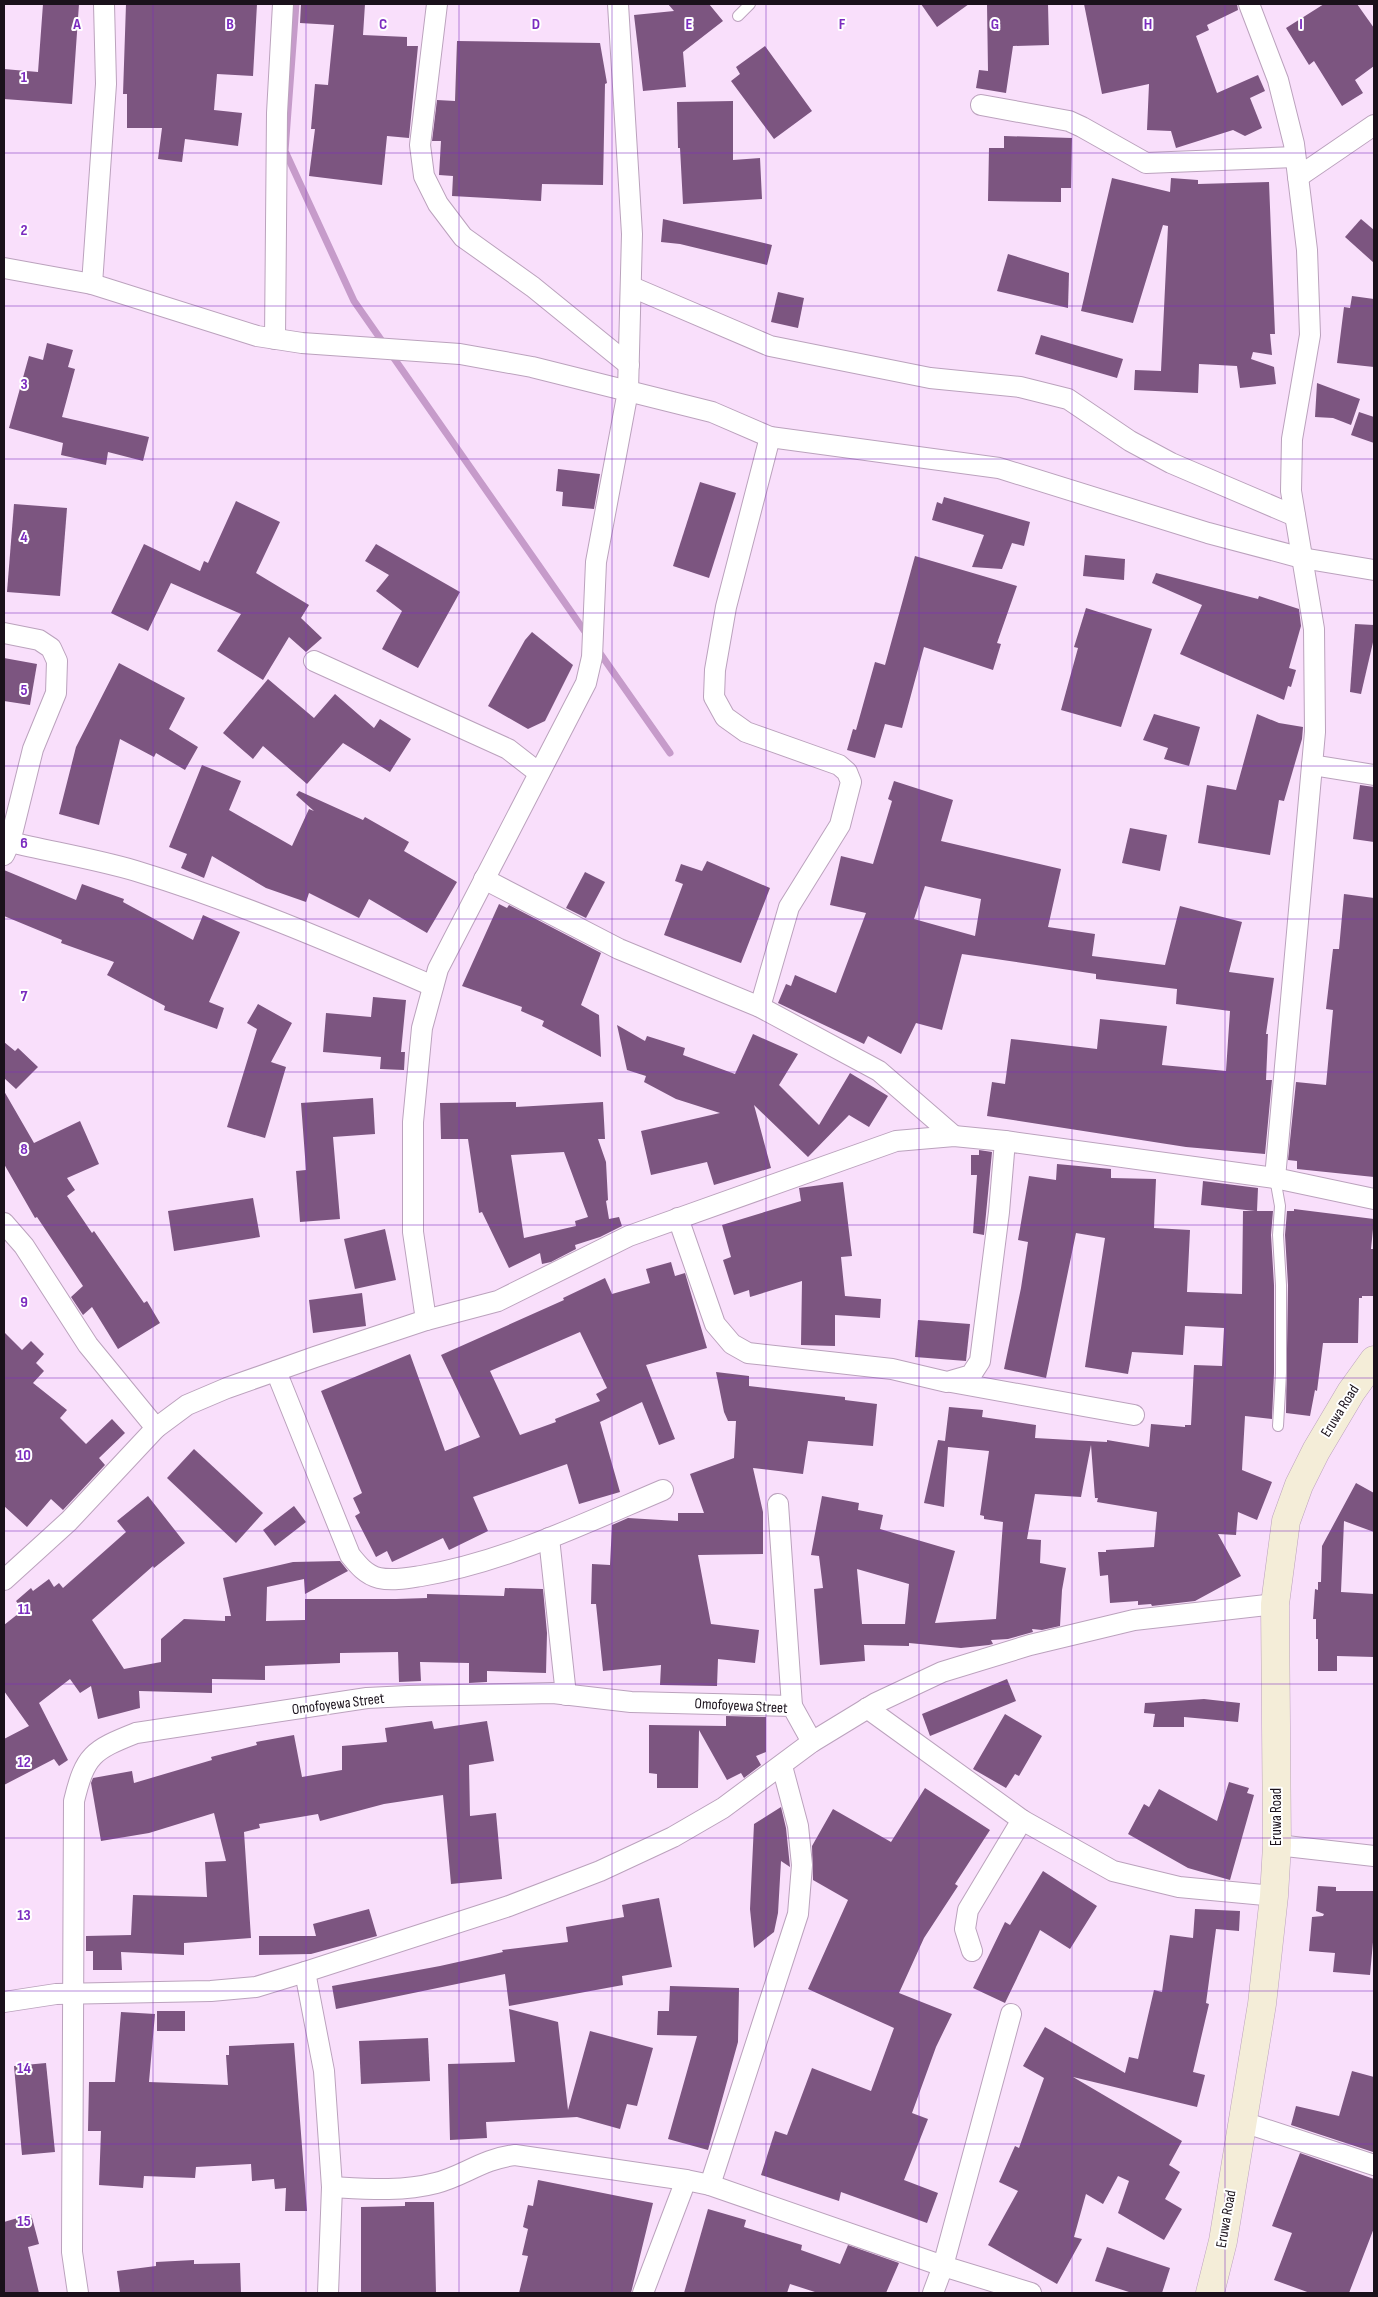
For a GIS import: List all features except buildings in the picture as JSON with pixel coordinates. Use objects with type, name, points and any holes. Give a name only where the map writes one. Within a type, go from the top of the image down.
[{"type":"main road","name":"Eruwa Road","points":[[1210,2293],[1223,2241],[1262,2004],[1274,1896],[1277,1845],[1275,1604],[1286,1521],[1299,1485],[1316,1451],[1367,1374]]},
{"type":"street","points":[[92,284],[106,84],[104,4]]},
{"type":"street","points":[[275,339],[277,113],[283,4]]},
{"type":"street","points":[[437,4],[420,145],[424,176],[438,204],[463,237],[533,288],[629,365]]},
{"type":"street","points":[[426,1320],[413,1232],[413,1122],[422,1028],[438,969],[586,683],[592,658],[596,562],[628,391],[632,234],[618,4]]},
{"type":"street","points":[[1249,4],[1278,80],[1296,167],[1307,250],[1310,334],[1292,438],[1291,491],[1314,629],[1315,732],[1275,1178]]},
{"type":"street","points":[[981,105],[1069,121],[1146,163],[1296,167],[1374,125]]},
{"type":"street","points":[[4,268],[92,284],[256,336],[302,344],[460,354],[532,367],[712,412],[770,437],[999,468],[1208,533],[1302,558],[1374,570]]},
{"type":"street","points":[[632,287],[770,346],[930,378],[1020,387],[1068,399],[1130,441],[1170,463],[1295,516]]},
{"type":"street","points":[[760,1007],[789,907],[840,826],[851,782],[848,772],[839,765],[746,732],[725,717],[714,697],[715,670],[726,607],[770,437]]},
{"type":"street","points":[[4,633],[39,640],[51,648],[56,661],[56,693],[33,749],[7,848],[134,871],[280,920],[433,986]]},
{"type":"street","points":[[314,661],[508,749],[539,773]]},
{"type":"street","points":[[1312,765],[1374,775]]},
{"type":"street","points":[[484,879],[619,949],[760,1007],[879,1071],[954,1136]]},
{"type":"street","points":[[4,1580],[69,1521],[156,1428],[187,1405],[227,1388],[426,1320],[498,1301],[629,1236],[896,1142],[954,1136],[1005,1141],[1275,1178],[1374,1199]]},
{"type":"street","points":[[948,1382],[971,1375],[980,1361],[999,1212],[1005,1141]]},
{"type":"street","points":[[678,1218],[715,1324],[732,1344],[748,1353],[892,1369],[948,1382],[1134,1415]]},
{"type":"street","points":[[4,1223],[24,1246],[88,1344],[156,1428]]},
{"type":"street","points":[[276,1371],[350,1555],[362,1570],[379,1578],[400,1579],[456,1570],[549,1538],[663,1490]]},
{"type":"street","points":[[778,1504],[792,1706]]},
{"type":"street","points":[[549,1538],[566,1695]]},
{"type":"street","points":[[4,2002],[74,1993],[211,1991],[256,1987],[305,1972],[509,1906],[600,1871],[723,1808],[812,1742],[867,1708],[942,1672],[1030,1645],[1134,1620],[1275,1604]]},
{"type":"street","name":"Omofoyewa Street","points":[[78,2293],[72,2252],[74,1801],[80,1777],[89,1758],[108,1744],[136,1732],[367,1698],[553,1693],[631,1702],[792,1706],[812,1742]]},
{"type":"street","points":[[867,1708],[1022,1820],[1113,1870],[1179,1887],[1274,1896]]},
{"type":"street","points":[[710,2185],[798,1914],[801,1855],[798,1826],[782,1766]]},
{"type":"street","points":[[972,1951],[965,1929],[968,1910],[1022,1820]]},
{"type":"street","points":[[1277,1845],[1374,1856]]},
{"type":"street","points":[[305,1972],[324,2071],[332,2187],[328,2293]]},
{"type":"street","points":[[933,2293],[943,2266],[1011,2014]]},
{"type":"street","points":[[1242,2122],[1374,2165]]},
{"type":"street","points":[[332,2187],[389,2190],[436,2183],[495,2157],[515,2155],[686,2180],[710,2185],[943,2266],[1031,2293]]},
{"type":"street","points":[[643,2293],[686,2180]]},
{"type":"lane","points":[[738,16],[750,4]]},
{"type":"lane","points":[[1275,1178],[1280,1206],[1278,1234],[1281,1285],[1281,1373],[1278,1426]]},
{"type":"waterway","points":[[296,4],[285,151],[354,301],[588,636]]},
{"type":"waterway","points":[[597,649],[670,753]]}]
